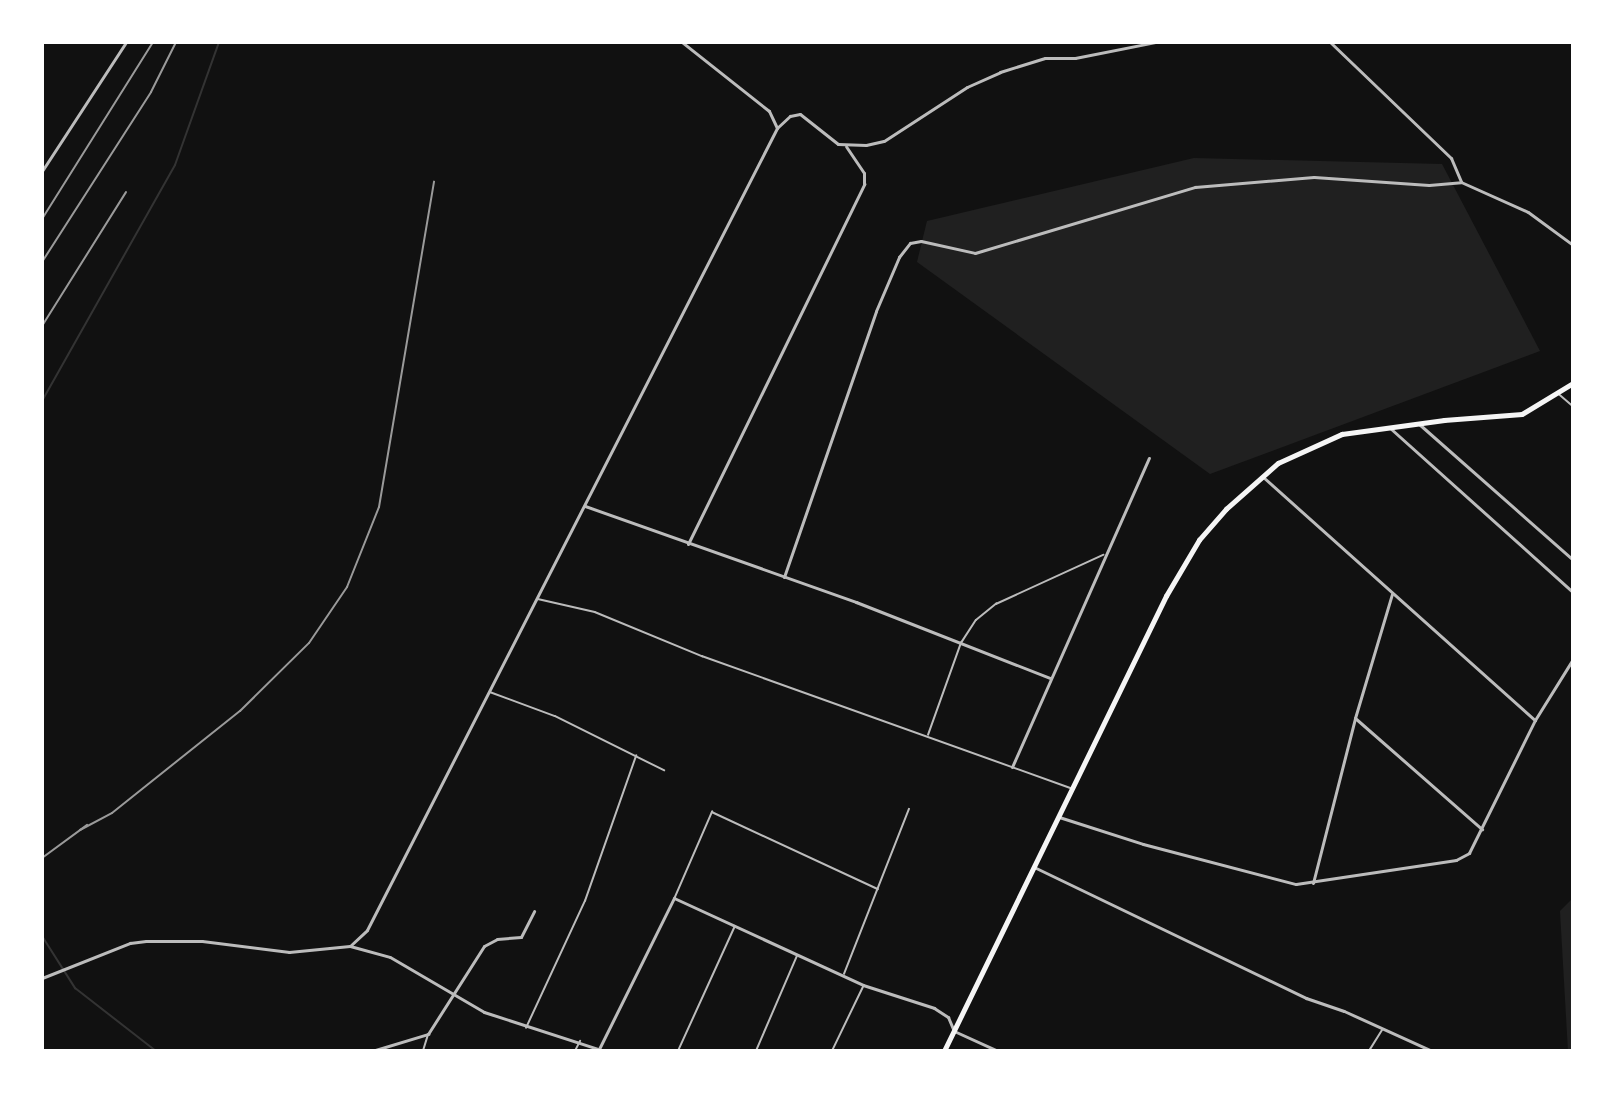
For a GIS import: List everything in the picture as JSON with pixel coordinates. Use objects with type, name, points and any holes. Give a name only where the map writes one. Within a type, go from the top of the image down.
[{"type":"main road","points":[[944,1051],[1036,868],[1072,788],[1193,550],[1226,509],[1261,476],[1278,464],[1342,434],[1389,426],[1513,416],[1535,409],[1573,383]]},
{"type":"street","points":[[42,171],[126,42]]},
{"type":"street","points":[[682,42],[770,111],[777,128]]},
{"type":"street","points":[[846,146],[884,141],[967,87],[1000,72],[1045,58],[1075,58],[1156,42]]},
{"type":"street","points":[[1330,42],[1451,158],[1461,182]]},
{"type":"street","points":[[350,946],[367,930],[777,128],[790,116],[800,114],[846,146],[864,173],[864,184],[688,544]]},
{"type":"street","points":[[784,577],[890,276],[910,243],[931,243],[975,253],[1168,194],[1234,182],[1314,177],[1429,185],[1461,182],[1528,212],[1573,245]]},
{"type":"street","points":[[1418,423],[1573,560]]},
{"type":"street","points":[[1389,426],[1573,592]]},
{"type":"street","points":[[1012,767],[1103,555],[1149,458]]},
{"type":"street","points":[[1261,476],[1535,720]]},
{"type":"street","points":[[585,506],[784,577],[1050,678]]},
{"type":"street","points":[[1313,884],[1355,718],[1392,594]]},
{"type":"street","points":[[1059,817],[1285,883],[1313,884],[1456,860],[1469,853],[1535,720],[1573,659]]},
{"type":"street","points":[[1355,718],[1482,829]]},
{"type":"street","points":[[1036,868],[1306,998],[1432,1051]]},
{"type":"street","points":[[42,978],[146,940],[202,941],[289,952],[350,946],[390,957],[454,996],[526,1029],[580,1041],[602,1050],[675,898],[863,985],[934,1008],[948,1017],[954,1031],[998,1051]]},
{"type":"street","points":[[372,1051],[428,1034],[484,946],[497,939],[520,937],[534,911]]},
{"type":"lane","points":[[1559,393],[1573,406]]},
{"type":"lane","points":[[927,736],[961,644],[976,620],[996,604],[1103,555]]},
{"type":"lane","points":[[537,599],[595,612],[702,656],[1072,788]]},
{"type":"lane","points":[[489,692],[555,716],[664,770]]},
{"type":"lane","points":[[526,1029],[585,901],[636,756]]},
{"type":"lane","points":[[844,975],[909,809]]},
{"type":"lane","points":[[675,898],[712,812],[878,889]]},
{"type":"lane","points":[[678,1051],[735,926]]},
{"type":"lane","points":[[756,1051],[798,955]]},
{"type":"lane","points":[[832,1051],[863,985]]},
{"type":"lane","points":[[1369,1051],[1383,1029]]},
{"type":"lane","points":[[423,1051],[428,1034]]},
{"type":"lane","points":[[574,1051],[580,1041]]},
{"type":"shaded area","points":[[1194,158],[1442,164],[1540,351],[1210,474],[917,262],[927,221]]},
{"type":"shaded area","points":[[1573,898],[1573,1051],[1568,1051],[1560,911]]},
{"type":"waterway","points":[[42,401],[175,165],[219,42]]},
{"type":"waterway","points":[[42,936],[75,988],[156,1051]]},
{"type":"railway","points":[[42,219],[153,42]]},
{"type":"railway","points":[[42,262],[151,92],[176,42]]},
{"type":"railway","points":[[80,830],[112,813],[240,711],[309,643],[347,587],[379,507],[434,182]]},
{"type":"railway","points":[[42,326],[126,192]]},
{"type":"railway","points":[[42,858],[87,825]]}]
